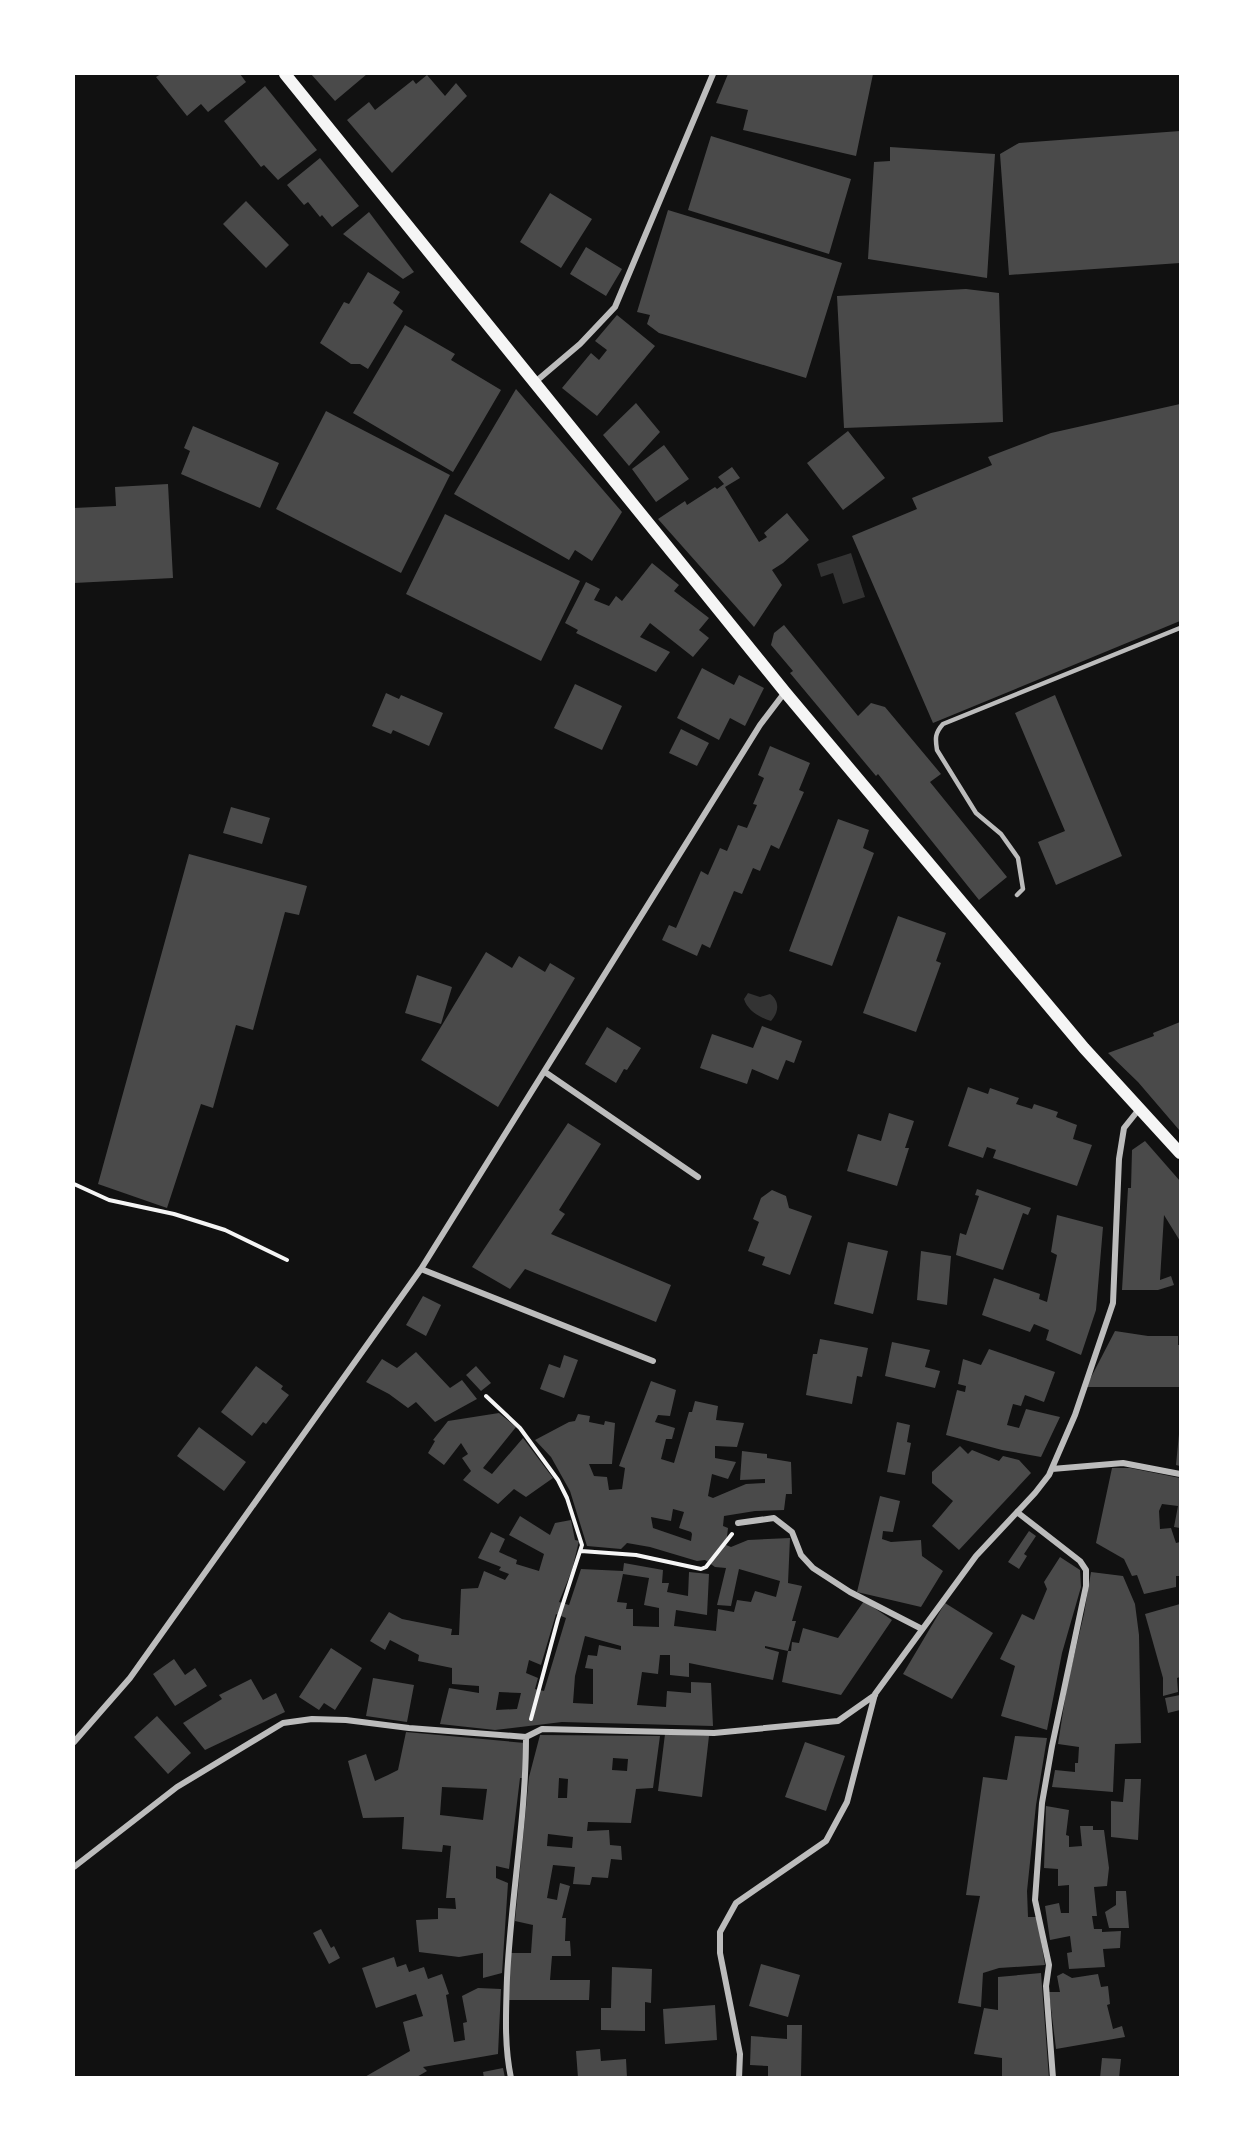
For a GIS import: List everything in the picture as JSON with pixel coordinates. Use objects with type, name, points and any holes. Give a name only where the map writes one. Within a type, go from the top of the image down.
[{"type":"main road","points":[[285,74],[785,692],[1084,1048],[1180,1153]]},
{"type":"street","points":[[533,383],[580,344],[615,307],[713,74]]},
{"type":"street","points":[[74,1742],[130,1678],[421,1269],[760,725],[785,692]]},
{"type":"street","points":[[545,1072],[698,1177]]},
{"type":"street","points":[[74,1867],[177,1787],[283,1723],[312,1719],[346,1720],[409,1728],[526,1737],[542,1729],[714,1733],[838,1721],[875,1694],[976,1556],[1035,1493],[1052,1469],[1075,1415],[1113,1303],[1119,1159],[1124,1128],[1140,1108]]},
{"type":"street","points":[[421,1269],[654,1361]]},
{"type":"street","points":[[1052,1469],[1123,1463],[1180,1474]]},
{"type":"street","points":[[1017,1512],[1080,1561],[1086,1570],[1086,1586],[1042,1803],[1035,1900],[1049,1965],[1046,1986],[1053,2078]]},
{"type":"street","points":[[738,1523],[774,1518],[792,1532],[801,1555],[813,1568],[850,1592],[922,1629]]},
{"type":"street","points":[[739,2078],[740,2054],[720,1953],[720,1932],[736,1903],[826,1841],[846,1802],[875,1694]]},
{"type":"street","points":[[511,2078],[506,2057],[509,1938],[526,1778],[526,1737]]},
{"type":"lane","points":[[1017,895],[1023,889],[1018,858],[1000,834],[976,813],[937,750],[936,732],[943,724],[1180,628]]},
{"type":"path","points":[[74,1184],[109,1200],[174,1214],[225,1230],[287,1260]]},
{"type":"path","points":[[486,1396],[520,1428],[558,1480],[582,1545],[558,1619],[526,1737]]},
{"type":"path","points":[[581,1551],[636,1555],[701,1569],[706,1567],[719,1551],[738,1523]]},
{"type":"shaded area","points":[[851,553],[865,597],[843,604],[833,573],[821,577],[817,564]]},
{"type":"shaded area","points":[[748,993],[760,997],[770,994],[776,1000],[776,1014],[771,1021],[758,1016],[748,1007],[744,999]]},
{"type":"building","points":[[161,74],[240,74],[246,82],[208,112],[201,104],[187,116],[156,77]]},
{"type":"building","points":[[311,74],[367,74],[335,101]]},
{"type":"building","points":[[728,74],[873,74],[856,156],[743,130],[748,110],[716,103]]},
{"type":"building","points":[[427,75],[445,96],[456,83],[467,96],[392,173],[347,120],[369,102],[375,110],[413,80],[416,84]]},
{"type":"building","points":[[265,86],[317,150],[278,180],[264,165],[261,167],[224,121]]},
{"type":"building","points":[[1180,131],[1180,263],[1009,275],[1000,154],[1019,143]]},
{"type":"building","points":[[711,136],[851,179],[829,254],[688,210]]},
{"type":"building","points":[[890,147],[995,154],[987,278],[868,259],[874,162],[890,161]]},
{"type":"building","points":[[320,158],[359,206],[332,227],[308,202],[304,205],[287,185]]},
{"type":"building","points":[[550,193],[592,219],[561,268],[520,242]]},
{"type":"building","points":[[246,201],[289,245],[266,268],[223,224]]},
{"type":"building","points":[[668,210],[842,263],[806,378],[659,333],[647,324],[650,315],[637,312]]},
{"type":"building","points":[[369,212],[414,272],[403,279],[343,234]]},
{"type":"building","points":[[586,247],[622,269],[606,296],[570,274]]},
{"type":"building","points":[[368,272],[400,292],[393,303],[403,311],[368,369],[360,364],[351,364],[320,343],[344,302],[349,304]]},
{"type":"building","points":[[966,289],[999,293],[1003,422],[844,428],[837,296]]},
{"type":"building","points":[[617,315],[655,346],[597,416],[562,388],[591,353],[599,360],[607,350],[595,341]]},
{"type":"building","points":[[405,325],[455,354],[451,360],[501,390],[453,472],[353,413]]},
{"type":"building","points":[[516,389],[622,512],[592,561],[575,550],[569,560],[454,494]]},
{"type":"building","points":[[636,403],[660,432],[629,466],[603,435]]},
{"type":"building","points":[[1180,404],[1180,621],[933,723],[852,536],[917,509],[912,498],[992,465],[988,457],[1051,433]]},
{"type":"building","points":[[326,411],[450,475],[401,573],[276,509]]},
{"type":"building","points":[[193,426],[279,463],[260,508],[181,474],[190,451],[184,448]]},
{"type":"building","points":[[848,431],[885,478],[843,510],[807,463]]},
{"type":"building","points":[[664,445],[689,479],[656,502],[632,469]]},
{"type":"building","points":[[732,467],[740,478],[725,487],[759,542],[767,537],[764,533],[787,513],[809,540],[772,570],[782,585],[754,627],[658,519],[685,501],[687,505],[715,487],[717,489],[724,484],[718,477]]},
{"type":"building","points":[[168,484],[173,578],[74,583],[74,508],[116,506],[115,487]]},
{"type":"building","points":[[445,514],[580,581],[541,661],[406,594]]},
{"type":"building","points":[[652,563],[679,585],[674,591],[709,618],[699,630],[709,638],[693,657],[650,623],[640,637],[670,652],[656,672],[576,633],[578,630],[565,623],[586,582],[600,589],[594,600],[609,606],[616,596],[622,601]]},
{"type":"building","points":[[784,625],[858,716],[871,703],[885,707],[941,774],[930,782],[1007,877],[979,900],[878,774],[876,776],[790,673],[793,671],[771,645],[774,633]]},
{"type":"building","points":[[702,668],[734,685],[739,675],[764,688],[745,726],[730,718],[719,740],[677,718]]},
{"type":"building","points":[[575,684],[622,706],[602,750],[554,728]]},
{"type":"building","points":[[386,693],[399,699],[401,695],[443,713],[429,746],[393,730],[391,734],[372,726]]},
{"type":"building","points":[[1055,695],[1122,856],[1056,885],[1038,842],[1065,831],[1015,713]]},
{"type":"building","points":[[681,729],[709,743],[697,766],[669,753]]},
{"type":"building","points":[[770,746],[810,763],[799,790],[804,792],[779,849],[771,845],[760,871],[753,868],[742,894],[734,891],[710,948],[702,944],[697,956],[662,940],[669,925],[676,928],[701,871],[708,875],[720,848],[727,851],[738,825],[747,828],[757,805],[753,804],[764,778],[758,775]]},
{"type":"building","points":[[231,807],[270,818],[262,844],[223,833]]},
{"type":"building","points":[[838,819],[869,830],[863,848],[874,853],[832,966],[789,951]]},
{"type":"building","points":[[189,854],[307,886],[299,915],[285,912],[253,1030],[236,1025],[213,1108],[201,1104],[167,1208],[98,1184]]},
{"type":"building","points":[[898,916],[946,933],[936,961],[941,963],[916,1032],[863,1013]]},
{"type":"building","points":[[486,952],[512,968],[519,956],[545,972],[550,963],[575,978],[498,1107],[421,1060]]},
{"type":"building","points":[[417,975],[452,987],[441,1024],[405,1013]]},
{"type":"building","points":[[1180,1022],[1180,1131],[1138,1082],[1108,1053],[1154,1036],[1153,1033]]},
{"type":"building","points":[[762,1026],[802,1041],[794,1063],[786,1060],[778,1080],[752,1069],[747,1084],[700,1068],[712,1034],[753,1048]]},
{"type":"building","points":[[607,1027],[641,1048],[616,1083],[585,1064]]},
{"type":"building","points":[[968,1087],[988,1094],[990,1088],[1019,1098],[1016,1104],[1032,1109],[1034,1104],[1058,1112],[1056,1117],[1077,1125],[1073,1139],[1092,1145],[1077,1186],[993,1158],[996,1150],[987,1147],[983,1158],[948,1146]]},
{"type":"building","points":[[889,1113],[914,1121],[905,1148],[909,1148],[897,1186],[847,1171],[858,1134],[881,1141]]},
{"type":"building","points":[[568,1123],[601,1144],[559,1210],[565,1214],[551,1234],[671,1285],[656,1322],[525,1269],[510,1289],[472,1267]]},
{"type":"building","points":[[1145,1141],[1180,1181],[1180,1241],[1164,1215],[1160,1280],[1171,1276],[1174,1285],[1158,1290],[1122,1290],[1132,1150]]},
{"type":"building","points":[[977,1189],[1031,1208],[1028,1215],[1023,1213],[1003,1270],[956,1255],[960,1233],[966,1235],[979,1196],[975,1195]]},
{"type":"building","points":[[772,1190],[786,1196],[789,1208],[812,1216],[790,1275],[762,1265],[765,1257],[748,1251],[759,1222],[753,1219],[761,1198]]},
{"type":"building","points":[[1057,1215],[1103,1227],[1096,1310],[1081,1355],[1046,1340],[1049,1330],[1034,1324],[1030,1332],[982,1315],[994,1278],[1040,1294],[1039,1299],[1047,1302],[1057,1255],[1051,1252]]},
{"type":"building","points":[[848,1242],[888,1251],[873,1314],[834,1304]]},
{"type":"building","points":[[921,1251],[951,1256],[947,1305],[917,1300]]},
{"type":"building","points":[[423,1296],[441,1305],[426,1336],[406,1325]]},
{"type":"building","points":[[1115,1331],[1148,1336],[1178,1336],[1180,1387],[1086,1387]]},
{"type":"building","points":[[820,1339],[868,1348],[862,1377],[857,1376],[852,1404],[806,1395],[813,1354],[817,1354]]},
{"type":"building","points":[[892,1342],[930,1350],[925,1367],[940,1371],[935,1388],[885,1376]]},
{"type":"building","points":[[989,1349],[1055,1372],[1044,1402],[1025,1395],[1021,1406],[1013,1404],[1007,1425],[1019,1428],[1026,1409],[1060,1417],[1041,1457],[1002,1450],[946,1435],[957,1390],[965,1392],[966,1386],[958,1384],[963,1359],[981,1365]]},
{"type":"building","points":[[416,1352],[450,1388],[462,1380],[477,1399],[435,1422],[416,1402],[408,1408],[389,1394],[366,1382],[382,1359],[397,1368]]},
{"type":"building","points":[[564,1355],[578,1360],[564,1398],[540,1389],[549,1364],[560,1368]]},
{"type":"building","points":[[256,1366],[283,1386],[281,1389],[289,1395],[266,1424],[263,1422],[252,1436],[221,1412]]},
{"type":"building","points":[[476,1366],[491,1383],[481,1391],[466,1375]]},
{"type":"building","points":[[651,1381],[676,1390],[670,1416],[658,1415],[655,1422],[675,1428],[672,1439],[666,1439],[661,1459],[674,1463],[689,1412],[692,1412],[695,1401],[718,1406],[716,1420],[744,1423],[737,1447],[715,1446],[715,1458],[736,1462],[728,1479],[712,1474],[708,1496],[713,1498],[746,1484],[765,1483],[765,1479],[740,1480],[742,1451],[767,1454],[767,1458],[791,1462],[792,1494],[786,1494],[784,1510],[755,1511],[724,1516],[723,1526],[728,1528],[726,1545],[731,1547],[748,1540],[790,1538],[788,1583],[802,1586],[792,1621],[796,1621],[788,1651],[765,1646],[765,1648],[779,1652],[773,1680],[689,1663],[689,1677],[670,1675],[670,1655],[660,1655],[658,1674],[642,1672],[637,1705],[666,1707],[667,1691],[691,1693],[691,1682],[711,1683],[713,1726],[562,1722],[495,1730],[440,1724],[449,1688],[479,1693],[479,1686],[452,1684],[452,1668],[418,1661],[419,1655],[390,1640],[385,1650],[370,1641],[389,1612],[402,1619],[452,1629],[451,1635],[459,1635],[461,1589],[478,1588],[484,1571],[505,1580],[509,1574],[499,1570],[501,1567],[478,1558],[491,1532],[505,1539],[499,1552],[517,1560],[516,1564],[539,1571],[544,1554],[509,1535],[520,1516],[550,1535],[555,1523],[571,1520],[575,1540],[579,1541],[572,1570],[559,1602],[569,1605],[581,1569],[623,1571],[624,1563],[663,1570],[662,1583],[669,1583],[667,1592],[688,1596],[689,1572],[709,1574],[707,1615],[676,1610],[674,1626],[716,1631],[718,1609],[734,1612],[737,1600],[751,1602],[755,1591],[776,1597],[780,1581],[739,1569],[731,1606],[717,1605],[726,1568],[715,1567],[705,1560],[697,1561],[650,1547],[627,1543],[621,1549],[587,1546],[570,1491],[551,1457],[535,1440],[575,1421],[578,1414],[590,1416],[589,1422],[604,1425],[605,1421],[615,1423],[612,1464],[589,1464],[594,1476],[607,1477],[609,1490],[622,1489],[625,1468],[619,1466]],"holes":[[[673,1509],[684,1512],[679,1528],[691,1532],[691,1541],[653,1528],[651,1517],[671,1521]],[[623,1574],[649,1578],[644,1605],[659,1608],[659,1627],[633,1626],[633,1609],[626,1609],[627,1603],[617,1602]],[[556,1614],[566,1618],[544,1691],[535,1689],[538,1678],[526,1673],[529,1660],[541,1665]],[[585,1636],[621,1646],[621,1650],[599,1645],[597,1656],[588,1655],[585,1668],[593,1669],[593,1704],[573,1703],[575,1676]],[[499,1692],[521,1693],[517,1709],[496,1710]]]},
{"type":"building","points":[[499,1413],[516,1427],[483,1468],[492,1474],[523,1438],[553,1478],[526,1497],[514,1489],[498,1504],[463,1480],[471,1471],[462,1458],[468,1454],[461,1443],[444,1465],[428,1453],[435,1441],[433,1440],[448,1421]]},
{"type":"building","points":[[897,1422],[910,1425],[907,1442],[911,1443],[905,1475],[887,1472]]},
{"type":"building","points":[[199,1427],[246,1462],[224,1491],[177,1456]]},
{"type":"building","points":[[1180,1434],[1180,1466],[1176,1465]]},
{"type":"building","points":[[960,1446],[968,1454],[972,1450],[999,1461],[1003,1456],[1019,1460],[1031,1473],[959,1550],[932,1526],[953,1501],[932,1483],[932,1472]]},
{"type":"building","points":[[1112,1468],[1130,1468],[1180,1478],[1180,1528],[1174,1527],[1178,1506],[1162,1504],[1159,1511],[1160,1529],[1171,1528],[1176,1543],[1180,1542],[1180,1576],[1176,1576],[1176,1587],[1144,1594],[1137,1575],[1132,1576],[1124,1559],[1096,1543]]},
{"type":"building","points":[[880,1496],[900,1501],[893,1532],[883,1531],[882,1539],[891,1542],[921,1540],[922,1556],[943,1571],[921,1607],[857,1592]]},
{"type":"building","points":[[1029,1531],[1036,1536],[1024,1554],[1027,1556],[1019,1569],[1008,1562]]},
{"type":"building","points":[[1060,1557],[1080,1570],[1081,1587],[1062,1653],[1047,1730],[1001,1716],[1015,1666],[1000,1659],[1022,1614],[1034,1620],[1047,1589],[1044,1582]]},
{"type":"building","points":[[1091,1572],[1123,1576],[1135,1604],[1139,1635],[1141,1743],[1115,1744],[1113,1792],[1052,1787],[1055,1770],[1075,1772],[1075,1763],[1078,1763],[1079,1747],[1058,1744],[1067,1686],[1084,1614]]},
{"type":"building","points":[[864,1601],[892,1620],[841,1695],[782,1682],[788,1651],[791,1651],[792,1642],[799,1643],[803,1628],[838,1638]]},
{"type":"building","points":[[945,1603],[993,1633],[952,1699],[903,1674]]},
{"type":"building","points":[[1180,1604],[1178,1692],[1163,1696],[1163,1678],[1145,1614]]},
{"type":"building","points":[[331,1648],[362,1668],[335,1710],[324,1703],[319,1710],[299,1697]]},
{"type":"building","points":[[174,1659],[185,1675],[195,1668],[207,1686],[175,1706],[153,1674]]},
{"type":"building","points":[[373,1678],[414,1685],[407,1722],[366,1716]]},
{"type":"building","points":[[251,1679],[263,1700],[276,1693],[285,1712],[205,1750],[183,1723],[222,1699],[219,1695]]},
{"type":"building","points":[[1180,1695],[1180,1710],[1168,1713],[1165,1698]]},
{"type":"building","points":[[157,1716],[191,1753],[168,1774],[134,1737]]},
{"type":"building","points":[[406,1732],[525,1743],[523,1778],[520,1778],[509,1869],[496,1866],[496,1878],[508,1883],[502,1973],[483,1978],[483,1953],[459,1957],[419,1952],[416,1920],[438,1919],[438,1908],[456,1909],[455,1898],[446,1898],[451,1846],[443,1845],[442,1852],[402,1849],[404,1817],[363,1818],[348,1761],[366,1754],[375,1781],[398,1770]],"holes":[[[442,1787],[487,1789],[483,1820],[440,1815]]]},
{"type":"building","points":[[665,1734],[709,1736],[702,1797],[658,1791]]},
{"type":"building","points":[[540,1735],[660,1736],[653,1788],[636,1789],[631,1823],[588,1822],[587,1831],[609,1830],[610,1845],[621,1846],[622,1860],[611,1859],[608,1878],[592,1877],[590,1885],[573,1884],[575,1867],[553,1865],[547,1898],[557,1900],[560,1883],[570,1886],[562,1918],[566,1918],[565,1941],[570,1941],[571,1956],[552,1956],[550,1980],[590,1980],[589,2000],[509,2000],[510,1953],[531,1953],[533,1925],[515,1921],[529,1777]],"holes":[[[613,1758],[628,1759],[627,1771],[612,1770]],[[559,1778],[568,1779],[567,1798],[558,1798]],[[548,1834],[573,1837],[572,1848],[547,1846]]]},
{"type":"building","points":[[1015,1736],[1047,1738],[1036,1805],[1027,1891],[1028,1917],[1037,1917],[1045,1965],[999,1968],[983,1973],[981,2007],[958,2003],[980,1896],[966,1895],[983,1777],[1007,1780]]},
{"type":"building","points":[[805,1742],[845,1756],[826,1811],[785,1797]]},
{"type":"building","points":[[1125,1779],[1141,1779],[1138,1840],[1111,1837],[1111,1801],[1123,1802]]},
{"type":"building","points":[[1046,1806],[1069,1810],[1066,1835],[1069,1836],[1069,1847],[1082,1846],[1080,1826],[1093,1826],[1093,1830],[1104,1830],[1109,1868],[1107,1886],[1094,1887],[1097,1916],[1092,1916],[1094,1929],[1102,1929],[1102,1932],[1121,1931],[1120,1948],[1103,1949],[1105,1967],[1069,1969],[1067,1953],[1072,1952],[1070,1936],[1050,1940],[1045,1906],[1059,1903],[1061,1913],[1069,1913],[1069,1885],[1058,1886],[1058,1869],[1044,1868]]},
{"type":"building","points":[[1116,1891],[1126,1891],[1129,1928],[1109,1928],[1105,1912],[1116,1905]]},
{"type":"building","points":[[321,1929],[331,1948],[334,1946],[340,1958],[329,1964],[313,1933]]},
{"type":"building","points":[[394,1957],[397,1967],[406,1964],[409,1972],[424,1967],[428,1979],[442,1974],[449,1994],[446,1995],[454,2042],[465,2040],[463,2023],[467,2022],[462,1996],[478,1988],[501,1989],[498,2054],[423,2067],[427,2071],[415,2078],[363,2078],[410,2051],[403,2022],[423,2016],[416,1994],[376,2008],[362,1968]]},
{"type":"building","points":[[761,1964],[800,1975],[788,2017],[749,2006]]},
{"type":"building","points":[[612,1967],[652,1969],[651,2003],[645,2002],[645,2031],[601,2030],[601,2008],[611,2008]]},
{"type":"building","points":[[1041,1973],[1049,2078],[1002,2078],[1002,2058],[974,2054],[984,2008],[998,2010],[998,1977]]},
{"type":"building","points":[[1063,1973],[1072,1978],[1098,1974],[1101,1987],[1108,1986],[1110,2004],[1107,2005],[1113,2029],[1122,2026],[1125,2037],[1056,2049],[1049,1992],[1060,1992],[1057,1976]]},
{"type":"building","points":[[715,2005],[717,2040],[665,2044],[663,2009]]},
{"type":"building","points":[[787,2025],[802,2025],[801,2077],[768,2077],[768,2066],[750,2065],[751,2036],[787,2039]]},
{"type":"building","points":[[600,2049],[601,2061],[626,2059],[627,2078],[578,2078],[576,2051]]},
{"type":"building","points":[[1102,2058],[1121,2059],[1119,2078],[1100,2078]]},
{"type":"building","points":[[503,2068],[505,2078],[484,2078],[483,2072]]}]
